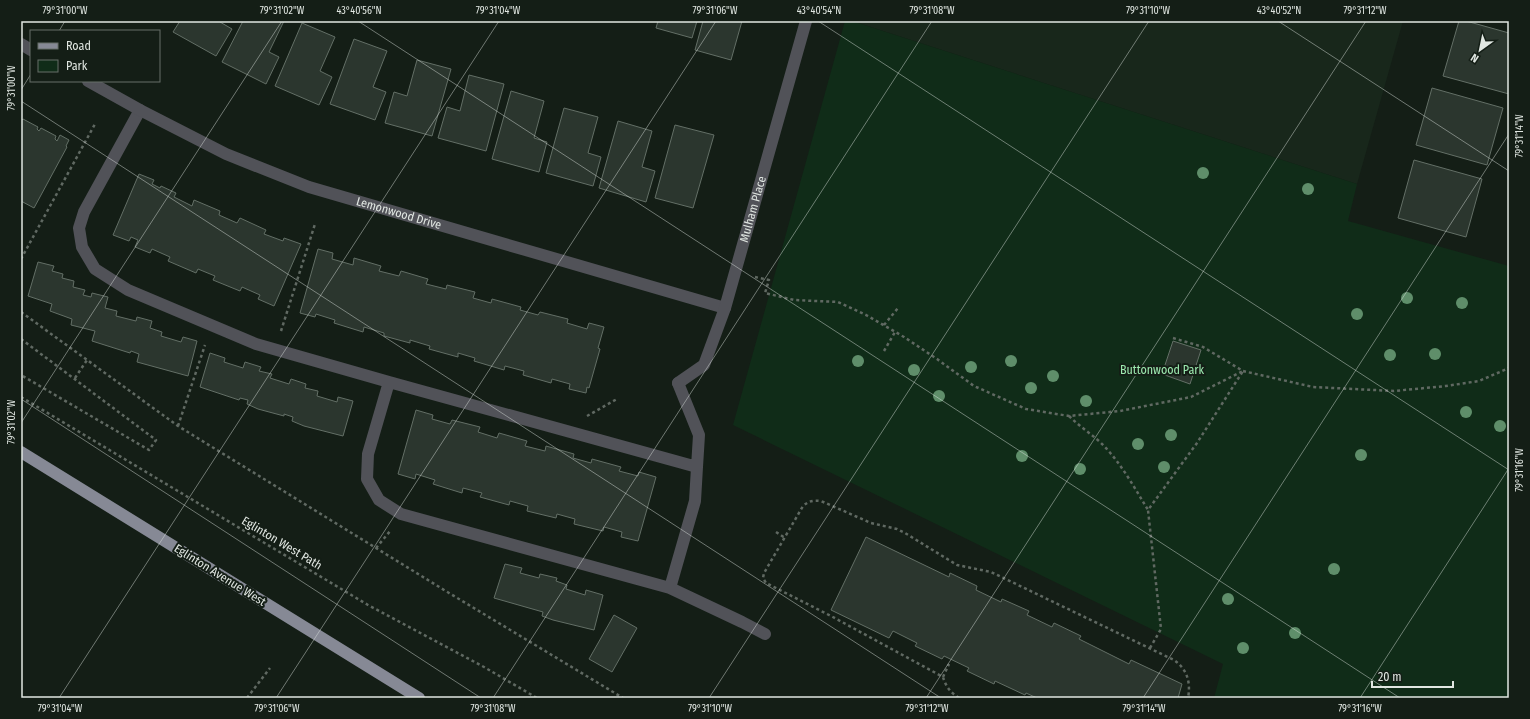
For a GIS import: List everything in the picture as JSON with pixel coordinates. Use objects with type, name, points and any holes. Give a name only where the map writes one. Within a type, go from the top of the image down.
[{"type":"main road","name":"Eglinton Avenue West","points":[[21,452],[419,698]]},
{"type":"street","name":"Mulham Place","points":[[697,466],[699,435],[678,383],[704,365],[725,308],[806,21]]},
{"type":"street","points":[[21,44],[30,49]]},
{"type":"street","name":"Lemonwood Drive","points":[[90,82],[140,110],[226,154],[309,188],[725,308]]},
{"type":"street","points":[[140,110],[84,212],[79,228],[82,247],[95,269],[128,290],[256,344],[697,466],[695,501],[670,588]]},
{"type":"street","points":[[389,382],[368,454],[367,478],[379,500],[401,514],[670,588],[765,634]]},
{"type":"path","points":[[21,259],[95,124]]},
{"type":"path","points":[[280,335],[315,224]]},
{"type":"path","points":[[754,276],[769,280],[765,293],[794,300],[838,302],[884,325],[937,359],[974,386],[1026,409],[1069,416],[1120,411],[1191,397],[1243,371]]},
{"type":"path","points":[[884,325],[898,308]]},
{"type":"path","points":[[21,312],[178,426],[623,698]]},
{"type":"path","points":[[178,426],[212,325]]},
{"type":"path","points":[[884,351],[895,332]]},
{"type":"path","points":[[1174,338],[1203,347],[1243,371],[1313,386],[1394,391],[1446,386],[1479,380],[1509,368]]},
{"type":"path","points":[[21,339],[156,440],[149,450],[21,375]]},
{"type":"path","points":[[75,378],[87,360]]},
{"type":"path","points":[[1148,510],[1197,443],[1243,371]]},
{"type":"path","name":"Eglinton West Path","points":[[21,397],[368,605],[484,667],[537,698]]},
{"type":"path","points":[[581,419],[617,399]]},
{"type":"path","points":[[1069,416],[1082,429],[1100,443],[1121,466],[1148,510],[1161,629],[1150,648]]},
{"type":"path","points":[[944,677],[766,583],[762,578],[764,573],[803,506],[814,500],[821,501],[871,523],[905,532],[957,564],[991,572],[1150,648],[1181,665],[1186,673],[1189,685],[1188,698]]},
{"type":"path","points":[[776,532],[785,538]]},
{"type":"path","points":[[949,664],[944,677],[948,688],[959,698]]},
{"type":"path","points":[[247,698],[270,668]]},
{"type":"shaded area","points":[[852,21],[1403,21],[1357,184]]},
{"type":"green space","name":"Buttonwood Park","points":[[845,21],[852,21],[1357,184],[1348,221],[1509,266],[1509,698],[1214,698],[1223,664],[733,425]]},
{"type":"building","points":[[180,21],[220,21],[232,29],[216,56],[173,32]]},
{"type":"building","points":[[243,21],[284,21],[269,52],[279,57],[266,84],[222,62]]},
{"type":"building","points":[[658,21],[697,21],[692,38],[656,28]]},
{"type":"building","points":[[703,21],[742,21],[731,60],[695,50]]},
{"type":"building","points":[[1459,21],[1466,21],[1509,33],[1509,94],[1443,76]]},
{"type":"building","points":[[302,23],[335,37],[320,71],[332,77],[319,105],[275,86]]},
{"type":"building","points":[[354,39],[387,51],[373,87],[386,92],[375,120],[330,104]]},
{"type":"building","points":[[417,60],[451,69],[432,136],[385,123],[394,92],[407,96]]},
{"type":"building","points":[[469,75],[504,84],[486,151],[438,138],[447,107],[460,111]]},
{"type":"building","points":[[1432,88],[1503,108],[1487,165],[1416,145]]},
{"type":"building","points":[[511,91],[544,101],[534,138],[547,142],[539,172],[492,159]]},
{"type":"building","points":[[564,108],[598,117],[588,153],[601,157],[593,186],[546,173]]},
{"type":"building","points":[[23,119],[38,127],[37,129],[39,131],[41,128],[56,136],[55,139],[57,141],[60,135],[69,140],[66,146],[67,147],[34,208],[21,201],[21,121]]},
{"type":"building","points":[[618,121],[652,131],[642,167],[655,171],[646,202],[599,188]]},
{"type":"building","points":[[675,125],[714,135],[693,208],[655,198]]},
{"type":"building","points":[[1414,160],[1482,179],[1466,237],[1398,218]]},
{"type":"building","points":[[139,174],[154,180],[152,184],[160,188],[161,186],[176,193],[174,197],[192,206],[194,200],[220,211],[219,215],[237,223],[240,218],[266,230],[264,234],[283,241],[284,238],[301,244],[274,306],[258,299],[260,295],[242,287],[240,291],[213,280],[215,276],[198,269],[196,273],[168,261],[170,257],[152,249],[150,253],[135,247],[138,240],[131,237],[129,241],[113,235]]},
{"type":"building","points":[[318,249],[333,253],[332,259],[353,265],[354,258],[381,266],[379,271],[399,276],[401,271],[428,279],[426,284],[446,289],[447,285],[475,292],[473,298],[491,303],[492,299],[521,307],[520,310],[538,315],[540,312],[568,319],[567,323],[587,329],[589,323],[604,327],[598,348],[600,349],[589,388],[587,387],[586,393],[569,389],[570,384],[552,379],[551,383],[523,375],[524,371],[505,366],[504,370],[474,361],[475,358],[458,353],[458,357],[429,349],[430,346],[410,340],[410,343],[384,336],[384,333],[364,327],[363,332],[334,323],[335,320],[316,314],[315,317],[300,313]]},
{"type":"building","points":[[38,262],[54,266],[52,271],[63,274],[62,278],[74,281],[73,287],[85,290],[83,295],[91,297],[92,293],[108,297],[105,308],[117,311],[116,316],[136,321],[137,317],[152,321],[150,328],[162,332],[161,336],[181,342],[183,337],[197,341],[188,376],[137,362],[139,354],[131,351],[130,353],[92,341],[95,331],[71,325],[72,319],[50,311],[52,304],[28,296]]},
{"type":"building","points":[[1173,341],[1201,350],[1190,384],[1162,374]]},
{"type":"building","points":[[210,353],[225,358],[224,362],[243,368],[245,362],[261,367],[259,371],[272,374],[270,378],[289,384],[291,379],[306,384],[305,388],[318,391],[317,396],[337,402],[338,397],[353,401],[343,436],[304,426],[292,421],[293,417],[284,414],[284,416],[258,409],[247,404],[248,400],[240,398],[239,400],[200,387]]},
{"type":"building","points":[[416,410],[433,415],[432,419],[450,424],[452,420],[480,427],[478,432],[497,438],[499,433],[527,441],[525,446],[545,451],[546,446],[574,454],[573,458],[591,463],[592,459],[621,467],[619,471],[638,476],[639,472],[656,477],[638,541],[621,537],[622,532],[604,527],[603,531],[574,524],[575,519],[557,514],[556,518],[527,511],[528,506],[510,501],[509,505],[480,497],[482,493],[463,488],[462,493],[433,484],[435,480],[416,474],[415,479],[398,474]]},
{"type":"building","points":[[866,537],[949,577],[950,573],[977,586],[976,590],[1001,602],[1002,599],[1029,611],[1027,615],[1052,627],[1054,623],[1081,636],[1079,639],[1129,664],[1131,660],[1182,684],[1178,698],[1037,698],[1026,693],[1025,695],[995,681],[994,684],[967,671],[969,668],[944,656],[942,659],[915,646],[917,643],[893,631],[889,638],[831,610]]},
{"type":"building","points":[[505,564],[522,568],[520,573],[539,578],[540,574],[557,578],[556,581],[567,585],[566,589],[585,595],[586,590],[603,595],[594,630],[553,620],[542,616],[543,612],[494,598]]},
{"type":"building","points":[[614,615],[637,628],[612,672],[589,659]]}]
